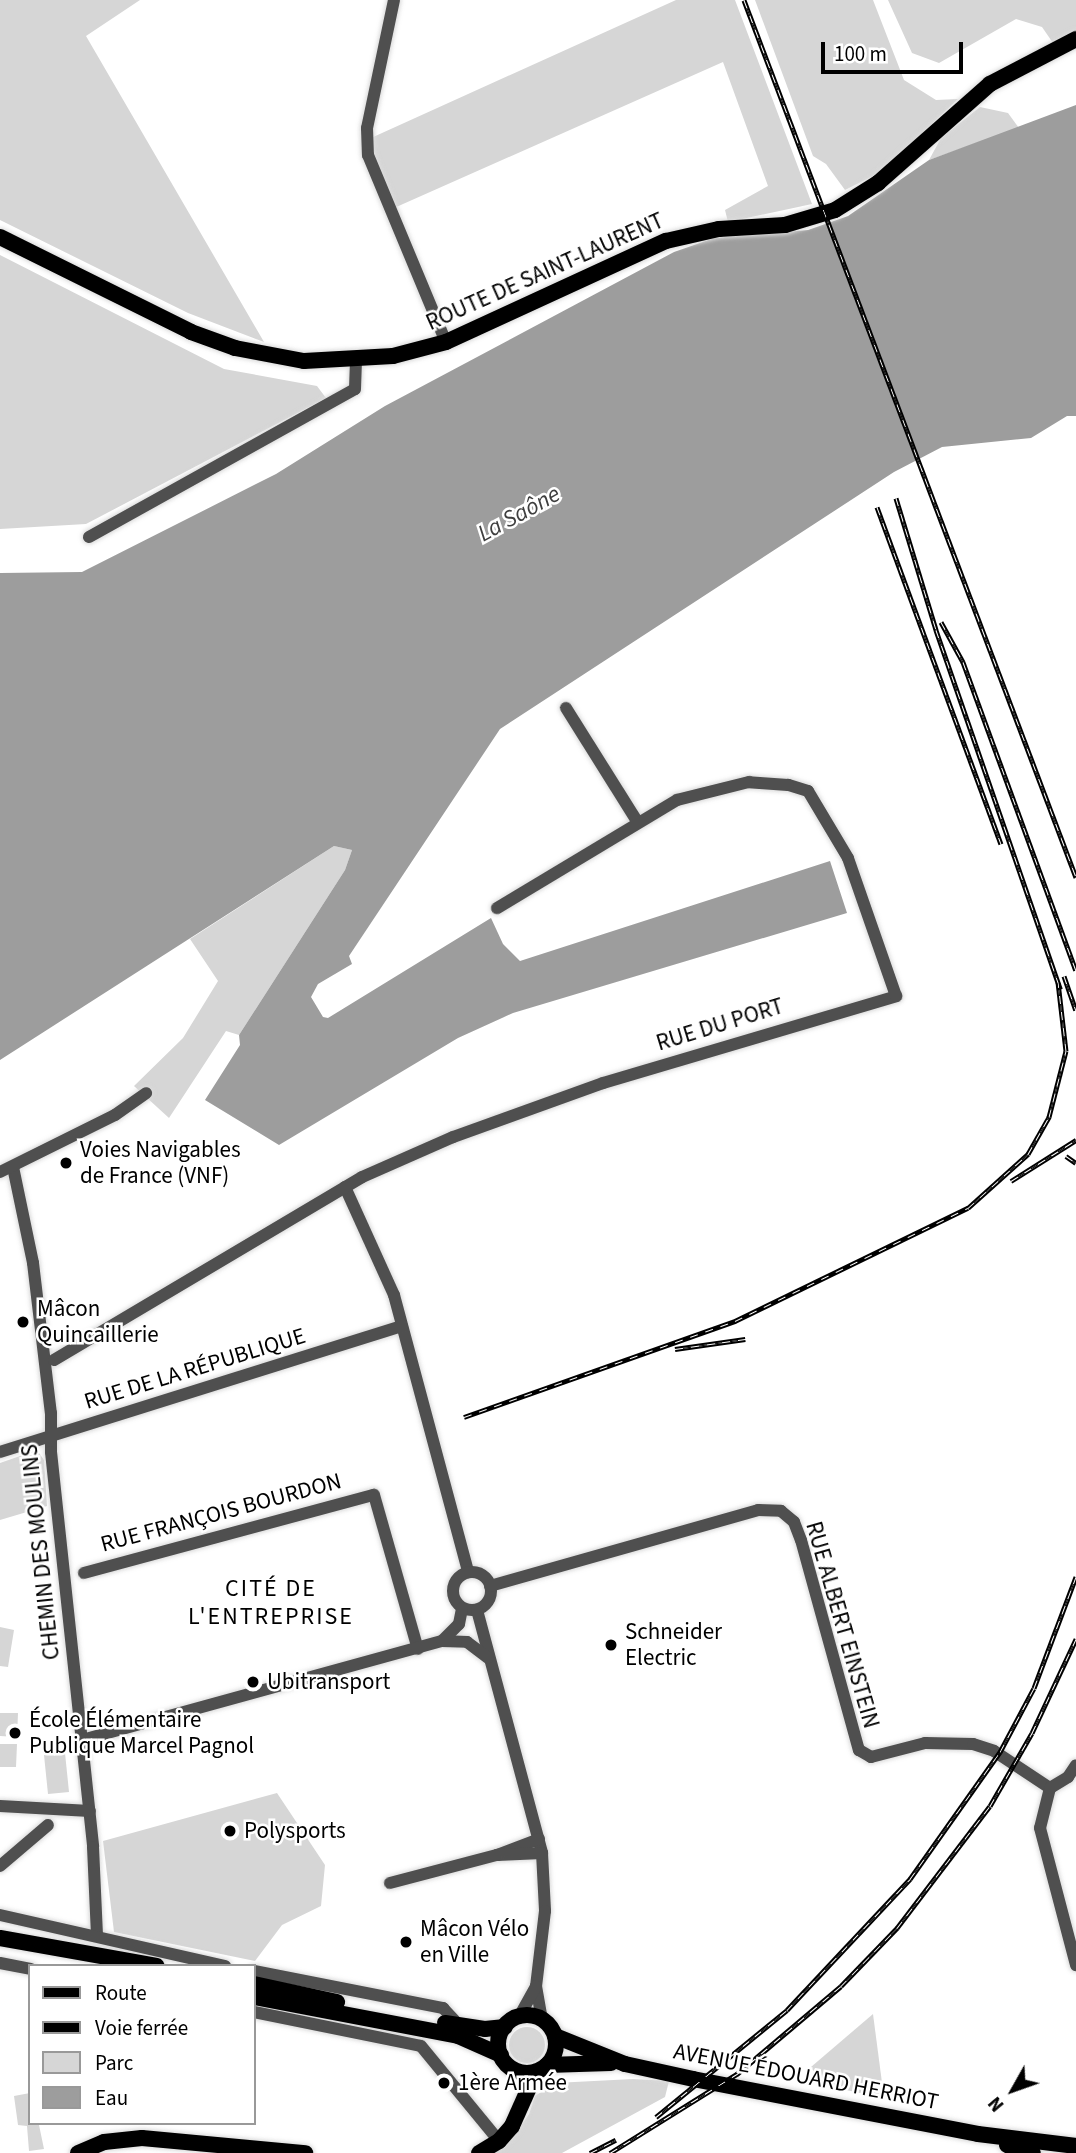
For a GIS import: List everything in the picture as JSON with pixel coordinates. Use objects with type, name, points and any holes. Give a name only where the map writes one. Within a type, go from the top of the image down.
[{"type":"main road","name":"ROUTE DE SAINT-LAURENT","points":[[0,237],[215,342],[278,358],[356,361],[446,342],[666,241],[719,229],[798,223],[835,210],[878,183],[990,84],[1076,39]]},
{"type":"main road","points":[[0,1938],[146,1964]]},
{"type":"main road","points":[[0,1947],[85,1964]]},
{"type":"main road","points":[[256,1984],[460,2026],[505,2026],[519,2017],[542,2020],[555,2036],[555,2052],[520,2100],[512,2126],[499,2141],[479,2153]]},
{"type":"main road","points":[[256,1997],[458,2036],[501,2056],[512,2069],[520,2100]]},
{"type":"main road","points":[[501,2056],[499,2040],[505,2026]]},
{"type":"main road","name":"AVENUE ÉDOUARD HERRIOT","points":[[555,2036],[625,2064],[978,2134],[1076,2146]]},
{"type":"main road","name":"AVENUE ÉDOUARD HERRIOT","points":[[542,2069],[625,2064]]},
{"type":"main road","points":[[512,2069],[542,2069]]},
{"type":"main road","name":"AVENUE ÉDOUARD HERRIOT","points":[[978,2134],[1033,2153]]},
{"type":"main road","points":[[79,2153],[104,2142],[142,2138],[305,2153]]},
{"type":"street","points":[[394,0],[369,120],[368,155],[446,342]]},
{"type":"street","points":[[89,537],[355,389],[356,361]]},
{"type":"street","points":[[566,708],[637,821]]},
{"type":"street","name":"RUE DU PORT","points":[[54,1360],[345,1187],[505,1116],[785,1026],[896,996],[860,886],[808,792],[770,781],[741,783],[702,791],[637,821],[497,908]]},
{"type":"street","points":[[0,1172],[115,1115],[146,1093]]},
{"type":"street","name":"CHEMIN DES MOULINS","points":[[13,1167],[33,1263],[51,1413],[50,1435],[90,1811],[97,1935]]},
{"type":"street","points":[[345,1187],[382,1263],[402,1326],[468,1573]]},
{"type":"street","name":"RUE DE LA RÉPUBLIQUE","points":[[0,1452],[402,1326]]},
{"type":"street","name":"RUE FRANÇOIS BOURDON","points":[[83,1573],[369,1494],[376,1500],[418,1649]]},
{"type":"street","name":"RUE ALBERT EINSTEIN","points":[[490,1586],[758,1510],[781,1511],[794,1522],[801,1540],[859,1750],[878,1757],[925,1743],[973,1744],[1003,1757],[1049,1788]]},
{"type":"street","points":[[468,1573],[483,1576],[490,1586],[487,1603],[477,1610],[463,1608],[454,1599],[453,1587],[468,1573]]},
{"type":"street","points":[[442,1641],[459,1624],[463,1608]]},
{"type":"street","points":[[477,1610],[541,1846],[545,1911],[536,1986],[542,2020]]},
{"type":"street","points":[[82,1740],[442,1641],[467,1642],[491,1661]]},
{"type":"street","points":[[1076,1765],[1068,1777],[1049,1788],[1040,1828],[1071,1925],[1076,1965]]},
{"type":"street","points":[[0,1806],[90,1811]]},
{"type":"street","points":[[0,1866],[48,1825]]},
{"type":"street","points":[[390,1883],[541,1846]]},
{"type":"street","points":[[0,1916],[97,1935],[217,1964]]},
{"type":"street","points":[[0,1963],[28,1969]]},
{"type":"street","points":[[256,1972],[443,2008],[460,2026]]},
{"type":"street","points":[[519,2017],[536,1986]]},
{"type":"street","points":[[256,2012],[421,2046],[499,2141]]},
{"type":"green space","points":[[0,0],[140,0],[86,36],[264,342],[188,313],[0,220]]},
{"type":"green space","points":[[676,0],[735,0],[812,204],[728,222],[725,210],[768,186],[723,62],[394,208],[376,168],[371,138]]},
{"type":"green space","points":[[755,0],[873,0],[904,80],[936,100],[958,99],[881,172],[845,190],[826,164],[813,156]]},
{"type":"green space","points":[[888,0],[1076,0],[1076,31],[1053,43],[1042,27],[1016,19],[939,63],[912,53]]},
{"type":"green space","points":[[980,107],[1008,113],[1019,128],[929,160],[941,138]]},
{"type":"green space","points":[[0,255],[224,369],[317,386],[326,398],[86,524],[0,529]]},
{"type":"green space","points":[[334,846],[352,850],[345,870],[239,1035],[226,1031],[169,1118],[134,1086],[183,1038],[218,981],[190,939]]},
{"type":"green space","points":[[37,1450],[44,1460],[47,1506],[0,1520],[0,1463]]},
{"type":"green space","points":[[0,1627],[14,1630],[8,1667],[0,1666]]},
{"type":"green space","points":[[0,1713],[18,1713],[17,1737],[0,1736]]},
{"type":"green space","points":[[0,1744],[17,1744],[16,1767],[0,1767]]},
{"type":"green space","points":[[65,1753],[69,1792],[48,1794],[44,1755]]},
{"type":"green space","points":[[277,1793],[325,1865],[321,1906],[282,1925],[255,1961],[114,1932],[103,1841]]},
{"type":"green space","points":[[873,2014],[884,2098],[822,2085],[811,2067]]},
{"type":"green space","points":[[527,2027],[540,2032],[545,2045],[540,2058],[527,2063],[514,2058],[509,2045],[514,2032]]},
{"type":"green space","points":[[633,2079],[669,2081],[665,2097],[562,2153],[492,2153],[516,2133],[529,2114],[535,2096],[555,2083]]},
{"type":"green space","points":[[28,2093],[28,2125],[39,2125],[44,2149],[29,2151],[27,2126],[18,2125],[14,2096]]},
{"type":"water","name":"La Saône","points":[[1076,105],[1076,416],[1067,416],[1031,438],[942,447],[894,472],[500,729],[349,956],[352,964],[318,984],[311,997],[323,1017],[328,1018],[491,918],[503,944],[520,961],[830,861],[847,913],[513,1013],[458,1038],[279,1145],[205,1100],[240,1045],[239,1035],[345,870],[352,850],[334,846],[0,1060],[0,573],[82,572],[276,474],[385,406],[674,252],[714,238],[808,230],[848,216],[929,160]]},
{"type":"railway","points":[[744,0],[1076,877]]},
{"type":"railway","points":[[896,498],[936,630],[1060,989]]},
{"type":"railway","points":[[877,507],[1001,844]]},
{"type":"railway","points":[[941,622],[963,662],[1076,970]]},
{"type":"railway","points":[[1064,976],[1076,1010]]},
{"type":"railway","points":[[464,1417],[735,1321],[968,1208],[1028,1154],[1049,1117],[1066,1051],[1058,982]]},
{"type":"railway","points":[[1011,1181],[1076,1140]]},
{"type":"railway","points":[[1066,1156],[1076,1163]]},
{"type":"railway","points":[[675,1349],[745,1339]]},
{"type":"railway","points":[[656,2117],[787,2010],[910,1879],[1000,1752],[1034,1688],[1076,1577]]},
{"type":"railway","points":[[610,2153],[737,2074],[841,1986],[897,1928],[990,1806],[1032,1733],[1076,1639]]},
{"type":"railway","points":[[590,2153],[616,2140]]},
{"type":"place","name":"Voies Navigables de France (VNF)","points":[[66,1163]]},
{"type":"place","name":"Mâcon Quincaillerie","points":[[23,1322]]},
{"type":"place","name":"Schneider Electric","points":[[611,1645]]},
{"type":"place","name":"Ubitransport","points":[[253,1682]]},
{"type":"place","name":"École Élémentaire Publique Marcel Pagnol","points":[[15,1733]]},
{"type":"place","name":"Polysports","points":[[230,1831]]},
{"type":"place","name":"Mâcon Vélo en Ville","points":[[406,1942]]},
{"type":"place","name":"1ère Armée","points":[[444,2083]]},
{"type":"district","name":"CITÉ DE L'ENTREPRISE","points":[[271,1603]]}]
